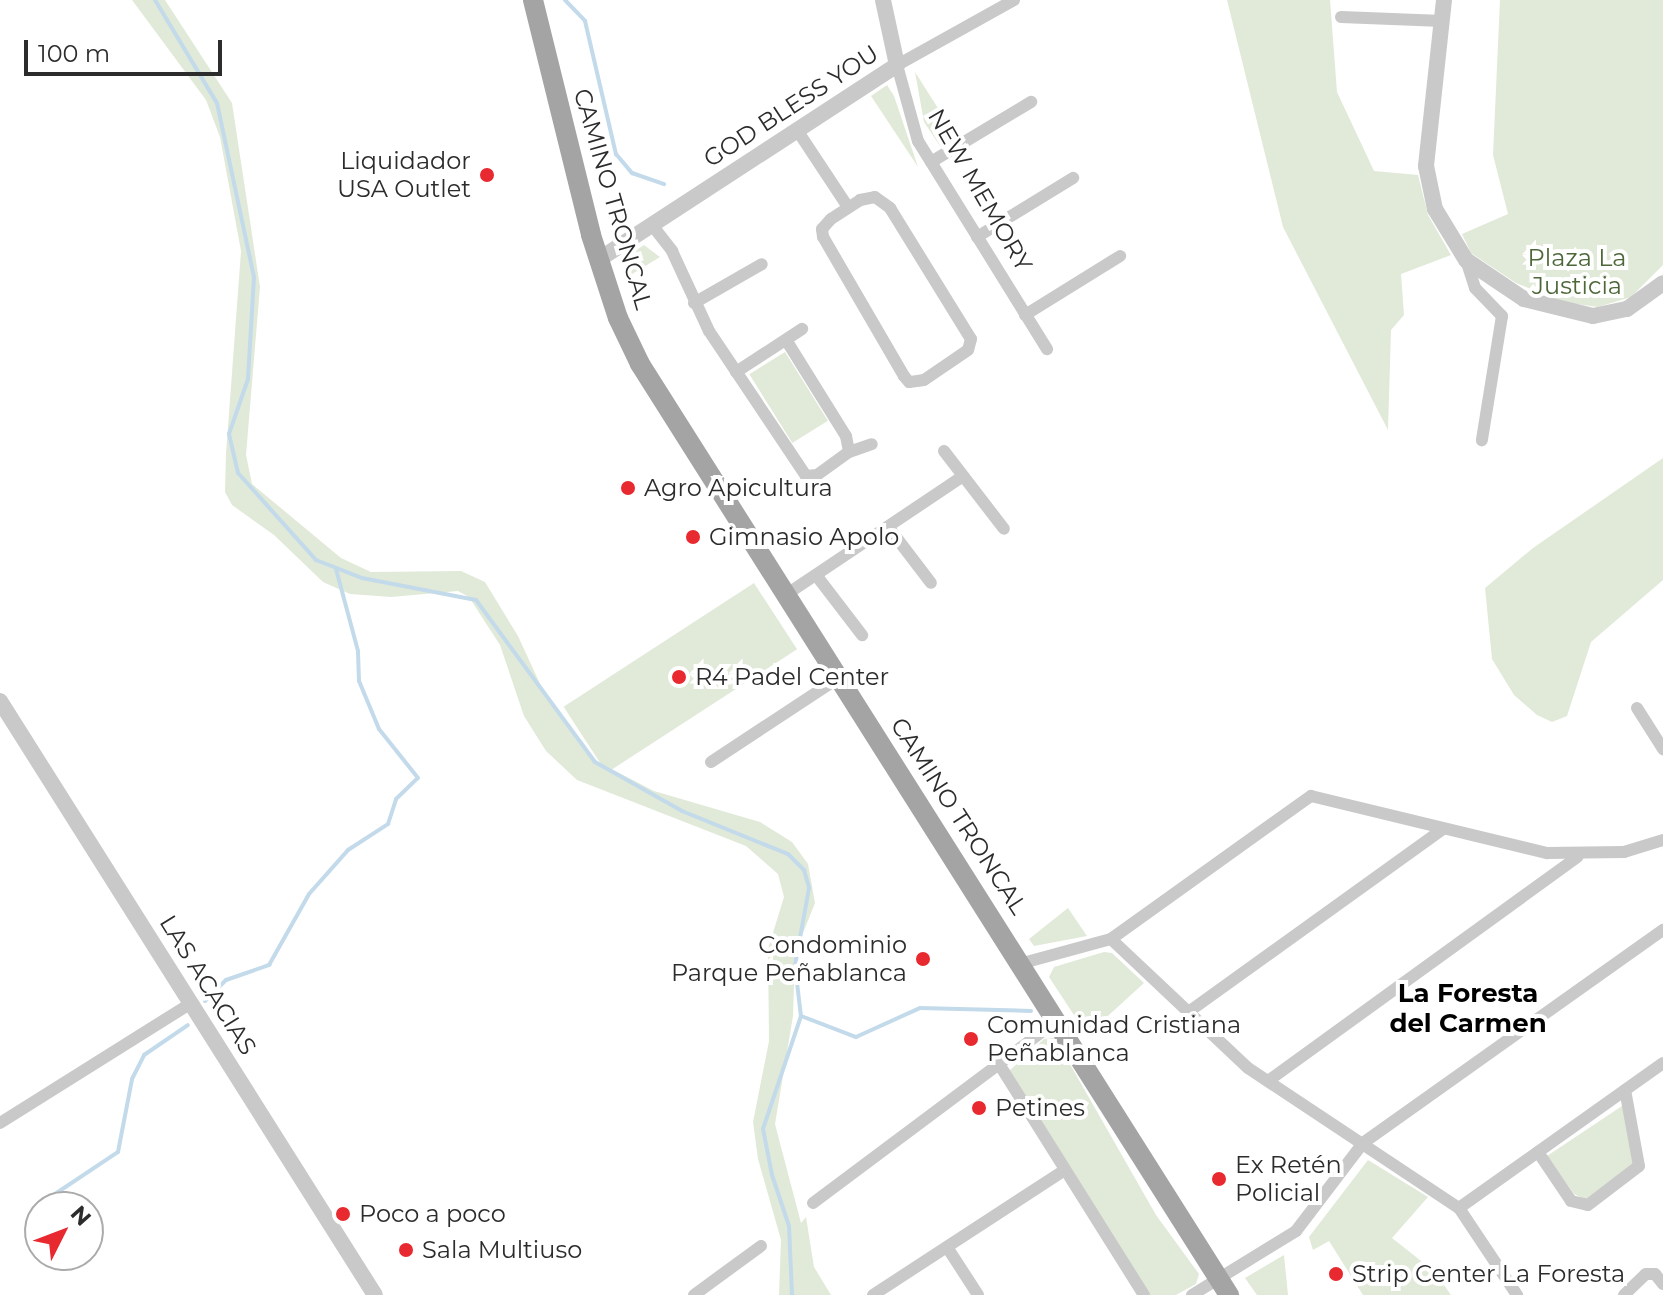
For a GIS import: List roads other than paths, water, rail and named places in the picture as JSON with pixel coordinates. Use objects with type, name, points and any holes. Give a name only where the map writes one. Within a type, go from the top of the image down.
[{"type":"main road","name":"CAMINO TRONCAL","points":[[533,0],[598,260],[640,364],[1023,963],[1224,1287]]},
{"type":"street","name":"NEW MEMORY","points":[[883,0],[910,122],[931,162],[1047,349]]},
{"type":"street","name":"GOD BLESS YOU","points":[[598,260],[897,65],[1014,0]]},
{"type":"street","points":[[1444,0],[1426,166],[1435,209],[1466,260],[1475,288],[1502,316],[1482,440]]},
{"type":"street","points":[[1341,17],[1443,21]]},
{"type":"street","points":[[931,162],[1031,102]]},
{"type":"street","points":[[797,130],[848,207]]},
{"type":"street","points":[[977,237],[1073,178]]},
{"type":"street","points":[[875,197],[885,202],[971,339],[968,350],[924,380],[909,382],[904,376],[828,251],[822,229],[848,207],[875,197]]},
{"type":"street","points":[[652,225],[672,251],[694,303],[736,372],[806,476],[817,475],[849,452],[872,444]]},
{"type":"street","points":[[1025,315],[1120,256]]},
{"type":"street","points":[[1466,260],[1524,299],[1593,316],[1627,309],[1663,283]]},
{"type":"street","points":[[694,303],[762,264]]},
{"type":"street","points":[[736,372],[788,343],[802,329]]},
{"type":"street","points":[[788,343],[846,436],[849,452]]},
{"type":"street","points":[[944,451],[1004,529]]},
{"type":"street","points":[[787,594],[963,476]]},
{"type":"street","points":[[889,528],[931,583]]},
{"type":"street","points":[[816,575],[862,635]]},
{"type":"street","points":[[711,762],[840,677]]},
{"type":"street","name":"LAS ACACIAS","points":[[0,701],[371,1294]]},
{"type":"street","points":[[1637,708],[1663,749]]},
{"type":"street","points":[[1023,963],[1111,939],[1311,796],[1443,829],[1578,857],[1624,852],[1663,840]]},
{"type":"street","points":[[1187,1013],[1443,829]]},
{"type":"street","points":[[1268,1081],[1578,857]]},
{"type":"street","points":[[1192,1295],[1224,1287],[1296,1231],[1363,1143],[1663,930]]},
{"type":"street","points":[[1111,939],[1187,1013],[1268,1081],[1459,1208],[1517,1295]]},
{"type":"street","points":[[0,1123],[190,1004]]},
{"type":"street","points":[[813,1203],[1058,1020]]},
{"type":"street","points":[[1459,1208],[1663,1063]]},
{"type":"street","points":[[999,1064],[1144,1295]]},
{"type":"street","points":[[1538,1152],[1571,1201],[1588,1205],[1639,1166],[1625,1090]]},
{"type":"street","points":[[873,1295],[1065,1170]]},
{"type":"street","points":[[694,1295],[761,1246]]},
{"type":"street","points":[[947,1247],[978,1295]]},
{"type":"street","points":[[1622,1294],[1651,1273],[1663,1286],[1660,1295]]},
{"type":"waterway","points":[[155,0],[217,103],[254,277],[248,379],[229,434],[238,473],[316,560],[362,578],[476,600],[595,762],[682,811],[788,854],[804,870],[809,888],[795,966],[801,1016],[763,1129],[772,1175],[789,1226],[792,1295]]},
{"type":"waterway","points":[[565,0],[585,21],[616,154],[632,173],[664,184]]},
{"type":"waterway","points":[[205,1001],[226,980],[269,965],[309,894],[348,850],[388,824],[396,799],[418,778],[379,729],[359,681],[358,651],[336,569]]},
{"type":"waterway","points":[[1006,902],[1014,895]]},
{"type":"waterway","points":[[801,1016],[856,1037],[920,1008],[1031,1011]]},
{"type":"waterway","points":[[60,1191],[118,1152],[132,1079],[144,1055],[188,1025]]},
{"type":"place","name":"Liquidador USA Outlet","points":[[487,175]]},
{"type":"place","name":"Agro Apicultura","points":[[628,488]]},
{"type":"place","name":"Gimnasio Apolo","points":[[693,537]]},
{"type":"place","name":"R4 Padel Center","points":[[679,677]]},
{"type":"place","name":"Condominio Parque Peñablanca","points":[[923,959]]},
{"type":"place","name":"Comunidad Cristiana Peñablanca","points":[[971,1039]]},
{"type":"place","name":"Petines","points":[[979,1108]]},
{"type":"place","name":"Ex Retén Policial","points":[[1219,1179]]},
{"type":"place","name":"Poco a poco","points":[[343,1214]]},
{"type":"place","name":"Sala Multiuso","points":[[406,1250]]},
{"type":"place","name":"Strip Center La Foresta","points":[[1336,1274]]},
{"type":"district","name":"La Foresta del Carmen","points":[[1468,1009]]},
{"type":"park label","name":"Plaza La Justicia","points":[[1577,272]]}]
